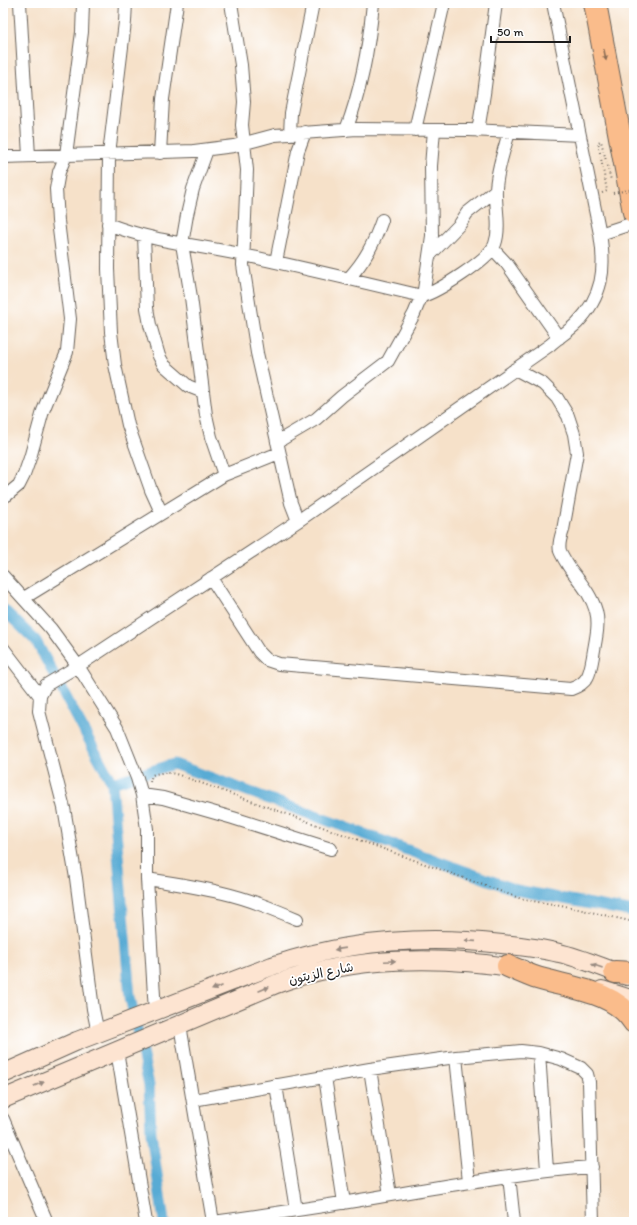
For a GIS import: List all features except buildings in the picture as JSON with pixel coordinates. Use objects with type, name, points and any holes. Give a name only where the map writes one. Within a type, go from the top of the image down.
[{"type":"highway","points":[[595,3],[634,212]]},
{"type":"highway","points":[[508,966],[533,977],[595,994],[615,1003],[628,1013],[634,1022]]},
{"type":"main road","name":"شارع الزيتون","points":[[3,1074],[125,1023],[294,959],[330,950],[415,940],[443,940],[520,946],[559,953],[628,974]]},
{"type":"main road","name":"شارع الزيتون","points":[[3,1099],[281,982],[311,973],[338,968],[382,962],[440,960],[508,966],[549,973],[634,1000]]},
{"type":"main road","points":[[77,1042],[86,1064]]},
{"type":"street","points":[[20,3],[29,156]]},
{"type":"street","points":[[3,497],[19,485],[24,475],[43,411],[67,352],[70,319],[58,221],[56,189],[58,172],[66,155],[82,32],[83,3]]},
{"type":"street","points":[[126,3],[109,154],[109,300],[115,364],[128,425],[161,512]]},
{"type":"street","points":[[160,153],[164,99],[177,3]]},
{"type":"street","points":[[231,3],[241,65],[244,102],[242,126],[247,170],[243,265],[257,352],[291,504],[298,521]]},
{"type":"street","points":[[290,134],[291,113],[313,3]]},
{"type":"street","points":[[346,130],[355,105],[364,71],[370,38],[373,3]]},
{"type":"street","points":[[415,130],[444,3]]},
{"type":"street","points":[[478,131],[496,3]]},
{"type":"street","points":[[98,1034],[93,1009],[76,878],[64,808],[39,711],[40,696],[46,684],[78,666],[298,521],[559,338],[579,320],[590,306],[596,295],[604,260],[553,3]]},
{"type":"street","points":[[3,157],[160,153],[207,150],[234,146],[275,135],[346,130],[434,130],[580,135]]},
{"type":"street","points":[[24,598],[161,512],[224,475],[278,448],[388,361],[414,314],[424,290],[432,236],[431,166],[434,130]]},
{"type":"street","points":[[276,262],[298,152],[305,132]]},
{"type":"street","points":[[108,224],[130,233],[244,255],[422,296],[432,293],[479,262],[495,244],[497,235],[497,176],[509,132]]},
{"type":"street","points":[[207,150],[188,208],[182,244],[188,277],[206,415],[211,437],[224,475]]},
{"type":"street","points":[[429,256],[460,224],[468,213],[496,190]]},
{"type":"street","points":[[348,279],[374,242],[382,220]]},
{"type":"street","points":[[600,234],[634,223]]},
{"type":"street","points":[[144,236],[147,308],[150,325],[159,356],[164,365],[188,386],[203,392]]},
{"type":"street","points":[[492,249],[506,264],[559,338]]},
{"type":"street","points":[[211,578],[259,652],[267,660],[279,664],[571,689],[581,686],[587,679],[591,667],[598,622],[591,598],[565,561],[560,550],[560,540],[577,453],[574,434],[568,416],[558,398],[543,384],[515,369]]},
{"type":"street","points":[[3,576],[51,629],[78,666],[117,728],[138,781],[147,829],[151,1014]]},
{"type":"street","points":[[3,648],[40,696]]},
{"type":"street","points":[[138,781],[163,798],[331,849]]},
{"type":"street","points":[[147,879],[188,885],[224,893],[258,903],[297,918]]},
{"type":"street","points":[[180,1025],[213,1222],[344,1203],[469,1181],[547,1170],[592,1167]]},
{"type":"street","points":[[118,1051],[146,1222]]},
{"type":"street","points":[[193,1100],[370,1069],[456,1056],[521,1051],[539,1053],[561,1059],[582,1068],[587,1074],[589,1082],[593,1222]]},
{"type":"street","points":[[539,1053],[547,1170]]},
{"type":"street","points":[[456,1056],[469,1181]]},
{"type":"street","points":[[370,1069],[390,1195]]},
{"type":"street","points":[[325,1077],[344,1203]]},
{"type":"street","points":[[276,1085],[296,1210]]},
{"type":"street","points":[[3,1119],[47,1222]]},
{"type":"street","points":[[510,1176],[514,1222]]},
{"type":"path","points":[[607,191],[598,142],[602,141],[612,186]]},
{"type":"path","points":[[614,193],[634,189]]},
{"type":"path","points":[[138,781],[150,782],[152,775],[160,772],[169,772],[519,898],[561,905],[634,922]]},
{"type":"waterway","points":[[3,609],[36,641],[112,783],[130,997],[149,1085],[151,1133],[164,1222]]},
{"type":"waterway","points":[[112,783],[174,764],[516,890],[634,912]]}]
